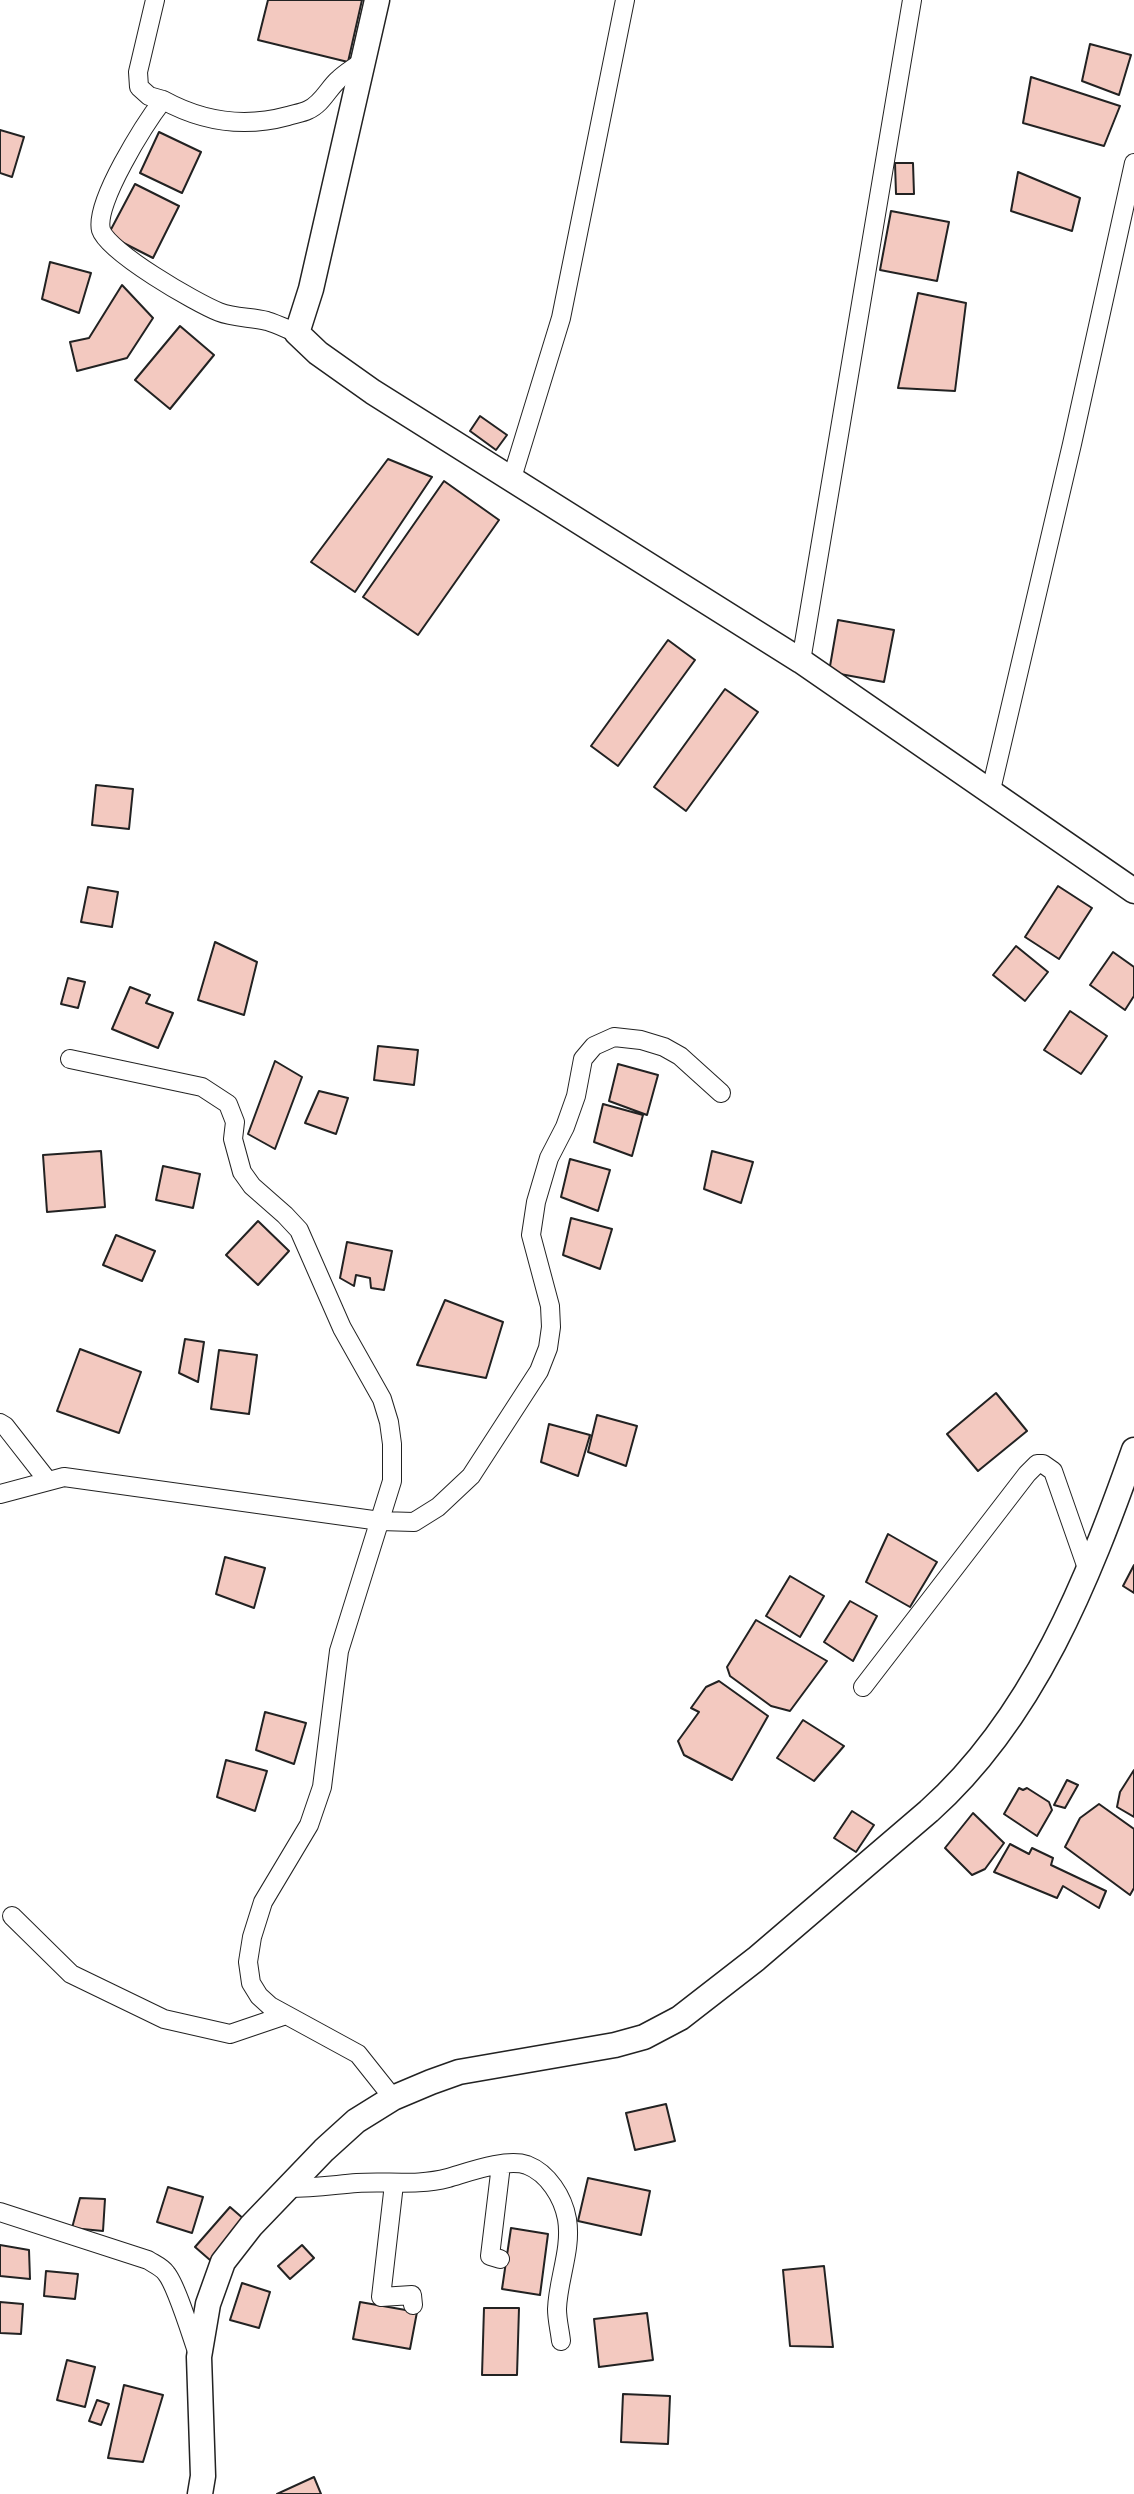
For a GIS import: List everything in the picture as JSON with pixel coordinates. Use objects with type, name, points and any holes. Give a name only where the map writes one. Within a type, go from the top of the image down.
[{"type":"street","points":[[155,0],[138,72],[139,88],[149,96],[178,109],[215,121],[238,123],[273,120],[309,110],[325,97],[337,80],[364,60]]},
{"type":"street","points":[[297,333],[314,277],[377,0]]},
{"type":"street","points":[[511,481],[561,318],[625,0]]},
{"type":"street","points":[[802,661],[912,0]]},
{"type":"street","points":[[163,100],[131,147],[100,218],[102,232],[112,244],[153,275],[188,297],[221,313],[267,321],[297,333],[318,353],[373,392],[802,661],[1134,891]]},
{"type":"street","points":[[990,790],[1072,444],[1134,163]]},
{"type":"street","points":[[0,1494],[64,1477],[380,1521],[414,1522],[438,1507],[471,1476],[539,1371],[548,1348],[550,1306],[531,1235],[536,1202],[550,1158],[572,1107],[583,1059],[594,1046],[614,1037],[641,1040],[664,1047],[680,1056],[721,1093]]},
{"type":"street","points":[[70,1059],[202,1087],[228,1104],[235,1122],[233,1139],[242,1172],[252,1186],[299,1230],[342,1328],[382,1399],[392,1444],[392,1481],[339,1651],[322,1787],[309,1825],[263,1902],[252,1937],[248,1962],[251,1983],[259,1996],[270,2006],[358,2054],[393,2098]]},
{"type":"street","points":[[0,1423],[48,1481]]},
{"type":"street","points":[[201,2494],[203,2476],[199,2357],[208,2304],[223,2262],[251,2226],[324,2150],[356,2121],[393,2098],[459,2072],[634,2039],[680,2018],[756,1959],[957,1786],[1009,1719],[1059,1634],[1088,1571],[1134,1450]]},
{"type":"street","points":[[863,1687],[1037,1464],[1043,1464],[1053,1471],[1088,1571]]},
{"type":"street","points":[[12,1916],[71,1973],[164,2019],[230,2034],[286,2015]]},
{"type":"street","points":[[288,2188],[319,2189],[358,2183],[394,2184],[444,2179],[501,2165],[524,2164],[538,2171],[554,2188],[562,2202],[568,2232],[558,2309],[561,2341]]},
{"type":"street","points":[[500,2259],[490,2256],[501,2165]]},
{"type":"street","points":[[394,2184],[381,2297],[412,2295],[413,2305]]},
{"type":"street","points":[[0,2212],[148,2260],[159,2267],[167,2274],[199,2357]]},
{"type":"building","points":[[268,0],[362,0],[348,62],[258,40]]},
{"type":"building","points":[[1090,44],[1131,55],[1119,95],[1082,81]]},
{"type":"building","points":[[1031,77],[1120,106],[1104,146],[1023,123]]},
{"type":"building","points":[[0,130],[24,137],[12,177],[0,173]]},
{"type":"building","points":[[159,132],[201,152],[182,193],[140,173]]},
{"type":"building","points":[[895,163],[913,163],[914,194],[896,194]]},
{"type":"building","points":[[1018,172],[1080,198],[1072,231],[1011,211]]},
{"type":"building","points":[[135,184],[179,206],[153,258],[108,235]]},
{"type":"building","points":[[891,211],[949,222],[937,281],[880,270]]},
{"type":"building","points":[[50,262],[91,273],[79,313],[42,299]]},
{"type":"building","points":[[122,285],[153,318],[127,358],[77,371],[70,342],[89,338]]},
{"type":"building","points":[[918,293],[966,303],[955,391],[898,388]]},
{"type":"building","points":[[180,326],[214,355],[170,409],[135,380]]},
{"type":"building","points":[[480,416],[507,435],[496,450],[470,431]]},
{"type":"building","points":[[388,459],[432,477],[355,592],[311,562]]},
{"type":"building","points":[[444,481],[499,520],[418,635],[363,597]]},
{"type":"building","points":[[838,620],[894,630],[884,682],[829,672]]},
{"type":"building","points":[[668,640],[695,660],[618,766],[591,746]]},
{"type":"building","points":[[725,689],[758,712],[686,811],[654,787]]},
{"type":"building","points":[[96,785],[133,789],[129,829],[92,825]]},
{"type":"building","points":[[1058,886],[1092,908],[1059,959],[1025,937]]},
{"type":"building","points":[[88,887],[118,892],[112,927],[81,922]]},
{"type":"building","points":[[215,942],[257,962],[244,1015],[198,1000]]},
{"type":"building","points":[[1016,946],[1048,972],[1025,1001],[993,975]]},
{"type":"building","points":[[1113,952],[1134,967],[1134,996],[1125,1010],[1090,985]]},
{"type":"building","points":[[68,978],[85,982],[78,1008],[61,1004]]},
{"type":"building","points":[[130,987],[150,995],[146,1003],[173,1013],[158,1048],[112,1029]]},
{"type":"building","points":[[1070,1011],[1107,1036],[1081,1074],[1044,1050]]},
{"type":"building","points":[[378,1046],[418,1050],[414,1085],[374,1080]]},
{"type":"building","points":[[275,1061],[302,1077],[275,1149],[248,1134]]},
{"type":"building","points":[[618,1064],[658,1075],[647,1115],[609,1101]]},
{"type":"building","points":[[319,1091],[348,1098],[336,1134],[305,1123]]},
{"type":"building","points":[[603,1104],[643,1115],[632,1156],[594,1142]]},
{"type":"building","points":[[101,1151],[105,1207],[47,1212],[43,1155]]},
{"type":"building","points":[[712,1151],[753,1162],[741,1203],[704,1189]]},
{"type":"building","points":[[570,1159],[610,1170],[598,1211],[561,1197]]},
{"type":"building","points":[[163,1166],[200,1174],[193,1208],[156,1200]]},
{"type":"building","points":[[571,1218],[612,1229],[600,1269],[563,1255]]},
{"type":"building","points":[[258,1221],[289,1251],[258,1285],[226,1255]]},
{"type":"building","points":[[116,1235],[155,1251],[142,1281],[103,1265]]},
{"type":"building","points":[[347,1242],[392,1251],[384,1290],[371,1288],[370,1278],[356,1275],[354,1286],[340,1278]]},
{"type":"building","points":[[445,1300],[503,1322],[486,1378],[417,1365]]},
{"type":"building","points":[[185,1339],[204,1342],[198,1382],[179,1373]]},
{"type":"building","points":[[80,1349],[141,1372],[119,1433],[57,1411]]},
{"type":"building","points":[[219,1350],[257,1355],[249,1414],[211,1409]]},
{"type":"building","points":[[996,1393],[1027,1431],[978,1471],[947,1434]]},
{"type":"building","points":[[597,1415],[637,1426],[626,1466],[588,1452]]},
{"type":"building","points":[[549,1424],[590,1435],[578,1476],[541,1462]]},
{"type":"building","points":[[888,1534],[937,1562],[910,1607],[866,1582]]},
{"type":"building","points":[[225,1557],[265,1568],[254,1608],[216,1594]]},
{"type":"building","points":[[1134,1565],[1134,1593],[1123,1586]]},
{"type":"building","points":[[790,1576],[824,1596],[800,1637],[766,1616]]},
{"type":"building","points":[[850,1601],[877,1616],[853,1661],[824,1642]]},
{"type":"building","points":[[756,1620],[827,1661],[790,1711],[771,1706],[730,1676],[727,1667]]},
{"type":"building","points":[[719,1681],[768,1716],[732,1780],[684,1755],[678,1741],[699,1712],[691,1708],[706,1687]]},
{"type":"building","points":[[265,1712],[306,1723],[294,1764],[256,1750]]},
{"type":"building","points":[[803,1720],[844,1746],[814,1781],[777,1758]]},
{"type":"building","points":[[226,1760],[267,1771],[255,1811],[217,1797]]},
{"type":"building","points":[[1134,1770],[1134,1817],[1117,1807],[1120,1792]]},
{"type":"building","points":[[1067,1780],[1078,1785],[1065,1808],[1054,1805]]},
{"type":"building","points":[[1019,1788],[1027,1788],[1049,1802],[1052,1810],[1037,1836],[1004,1814]]},
{"type":"building","points":[[1099,1804],[1134,1829],[1134,1888],[1130,1895],[1065,1847],[1080,1818]]},
{"type":"building","points":[[852,1811],[874,1825],[856,1852],[834,1838]]},
{"type":"building","points":[[973,1813],[1004,1843],[985,1869],[972,1875],[945,1848]]},
{"type":"building","points":[[1010,1844],[1029,1854],[1032,1848],[1053,1858],[1051,1865],[1106,1891],[1099,1908],[1063,1886],[1057,1898],[994,1872]]},
{"type":"building","points":[[666,2104],[675,2141],[635,2150],[626,2113]]},
{"type":"building","points":[[588,2178],[650,2191],[641,2235],[578,2221]]},
{"type":"building","points":[[168,2187],[203,2197],[192,2233],[157,2222]]},
{"type":"building","points":[[80,2198],[105,2199],[103,2231],[72,2228]]},
{"type":"building","points":[[230,2207],[245,2220],[210,2260],[195,2247]]},
{"type":"building","points":[[511,2228],[548,2234],[540,2295],[502,2289]]},
{"type":"building","points":[[0,2245],[29,2250],[30,2279],[0,2276]]},
{"type":"building","points":[[302,2245],[314,2258],[290,2279],[278,2266]]},
{"type":"building","points":[[824,2266],[833,2347],[790,2346],[783,2270]]},
{"type":"building","points":[[46,2271],[78,2274],[75,2299],[44,2296]]},
{"type":"building","points":[[242,2283],[270,2292],[259,2328],[230,2320]]},
{"type":"building","points":[[0,2302],[23,2304],[21,2334],[0,2333]]},
{"type":"building","points":[[360,2302],[417,2312],[410,2349],[353,2339]]},
{"type":"building","points":[[484,2308],[519,2308],[517,2375],[482,2375]]},
{"type":"building","points":[[647,2313],[653,2360],[599,2367],[594,2319]]},
{"type":"building","points":[[67,2360],[95,2367],[85,2407],[57,2400]]},
{"type":"building","points":[[124,2385],[163,2395],[143,2462],[108,2458]]},
{"type":"building","points":[[623,2394],[670,2396],[668,2444],[621,2442]]},
{"type":"building","points":[[97,2400],[109,2404],[101,2425],[89,2421]]},
{"type":"building","points":[[314,2477],[321,2494],[277,2494]]}]
